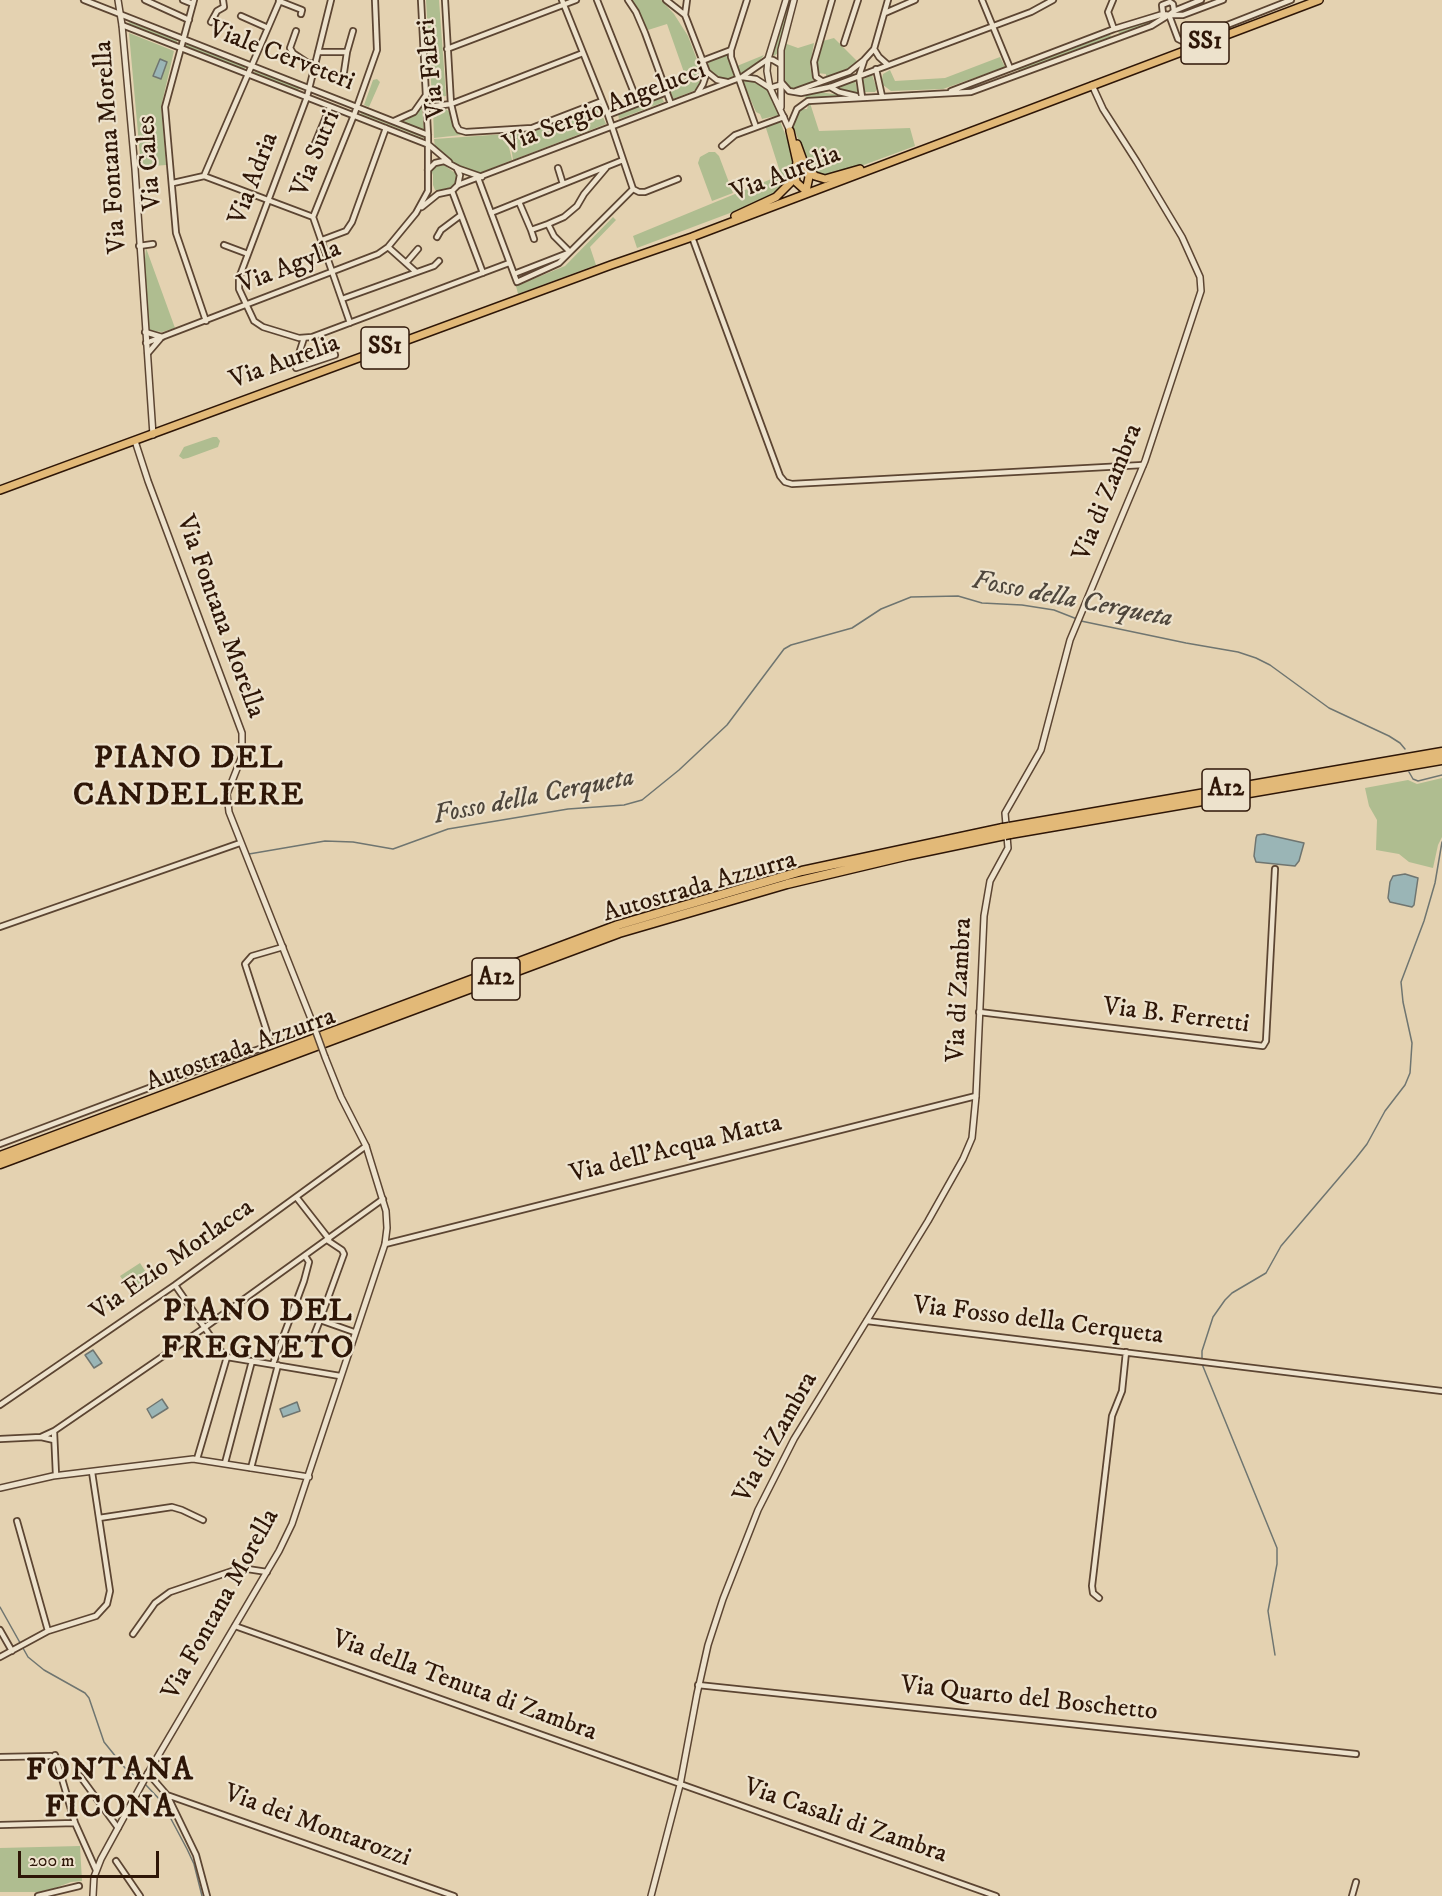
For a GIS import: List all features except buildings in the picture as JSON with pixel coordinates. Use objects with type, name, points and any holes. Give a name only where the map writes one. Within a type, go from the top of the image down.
[{"type":"highway","name":"Autostrada Azzurra","points":[[0,1156],[625,923],[802,871],[1007,831],[1442,752]]},
{"type":"highway","name":"Autostrada Azzurra","points":[[0,1164],[619,933],[787,884],[1007,831],[1442,760]]},
{"type":"main road","name":"Via Aurelia","points":[[0,490],[692,237],[1319,0]]},
{"type":"main road","points":[[790,129],[807,166],[814,175],[825,179],[862,169]]},
{"type":"main road","points":[[790,129],[797,160],[796,182],[806,190]]},
{"type":"main road","name":"Via Aurelia","points":[[618,263],[652,247],[970,131]]},
{"type":"main road","points":[[713,229],[806,190],[885,165]]},
{"type":"main road","points":[[806,190],[809,182],[807,166]]},
{"type":"main road","points":[[735,216],[777,195],[788,185],[795,173]]},
{"type":"street","name":"Viale Cerveteri","points":[[84,0],[428,135]]},
{"type":"street","name":"Via Fontana Morella","points":[[118,0],[140,246],[153,435]]},
{"type":"street","points":[[145,0],[189,20]]},
{"type":"street","points":[[183,0],[193,2]]},
{"type":"street","points":[[211,22],[217,11],[224,7],[223,0]]},
{"type":"street","points":[[204,176],[279,0],[302,10],[302,14]]},
{"type":"street","name":"Via Adria","points":[[246,306],[238,284],[307,98],[331,0]]},
{"type":"street","name":"Via Sutri","points":[[313,217],[354,116],[377,50],[375,0]]},
{"type":"street","points":[[416,213],[427,197],[429,145],[421,0]]},
{"type":"street","name":"Via Faleri","points":[[445,0],[451,104],[459,130],[466,132],[532,128],[602,101]]},
{"type":"street","points":[[447,50],[563,2],[576,0]]},
{"type":"street","points":[[597,0],[638,103]]},
{"type":"street","points":[[628,0],[645,33],[671,104]]},
{"type":"street","points":[[666,0],[685,15]]},
{"type":"street","points":[[687,0],[685,15],[707,72],[717,80],[728,82]]},
{"type":"street","points":[[747,0],[731,50],[732,65],[740,78],[756,127]]},
{"type":"street","points":[[786,0],[768,59],[767,71],[770,88],[790,129]]},
{"type":"street","points":[[783,114],[780,64],[784,33],[794,0]]},
{"type":"street","points":[[826,80],[817,79],[813,65],[832,0]]},
{"type":"street","points":[[844,43],[858,0]]},
{"type":"street","points":[[795,92],[850,71],[864,60],[874,49],[888,0]]},
{"type":"street","points":[[884,13],[915,0]]},
{"type":"street","points":[[982,0],[1010,68]]},
{"type":"street","points":[[780,77],[784,87],[795,92],[806,93],[830,87],[993,26],[1053,0]]},
{"type":"street","points":[[1113,0],[1108,12],[1114,29]]},
{"type":"street","points":[[949,92],[1114,29],[1169,14],[1201,0]]},
{"type":"street","points":[[1169,14],[1183,15],[1223,0]]},
{"type":"street","points":[[790,129],[795,112],[806,102],[971,92],[1152,26],[1169,14],[1174,7],[1169,1],[1161,2],[1169,14],[1178,39],[1184,42],[1291,0]]},
{"type":"street","name":"Via Cales","points":[[193,2],[165,107],[176,233],[206,321]]},
{"type":"street","points":[[563,2],[608,115],[633,189],[645,192],[678,179]]},
{"type":"street","points":[[241,16],[268,28]]},
{"type":"street","name":"Viale Cerveteri","points":[[122,25],[429,145],[449,162]]},
{"type":"street","points":[[296,31],[290,48],[293,53],[308,63],[315,64]]},
{"type":"street","points":[[344,72],[352,31]]},
{"type":"street","points":[[874,49],[888,65]]},
{"type":"street","points":[[702,61],[731,50]]},
{"type":"street","points":[[318,52],[347,52]]},
{"type":"street","points":[[427,107],[451,104],[583,53]]},
{"type":"street","points":[[768,59],[780,64]]},
{"type":"street","name":"Via Sergio Angelucci","points":[[458,185],[740,78],[768,59]]},
{"type":"street","points":[[862,97],[859,76],[864,60]]},
{"type":"street","points":[[876,69],[882,96]]},
{"type":"street","points":[[697,94],[707,72]]},
{"type":"street","points":[[740,78],[756,79],[770,88],[780,85]]},
{"type":"street","name":"Via di Zambra","points":[[651,1896],[680,1785],[698,1685],[720,1605],[768,1488],[798,1432],[966,1154],[974,1132],[986,896],[992,877],[1008,848],[1005,816],[1041,750],[1066,653],[1143,465],[1197,305],[1201,282],[1192,259],[1174,223],[1103,109],[1092,85]]},
{"type":"street","points":[[830,87],[839,92],[862,97]]},
{"type":"street","points":[[608,115],[667,92]]},
{"type":"street","points":[[393,121],[407,117],[414,112],[426,95]]},
{"type":"street","name":"Viale Cerveteri","points":[[312,153],[330,106]]},
{"type":"street","points":[[722,146],[731,136],[783,114]]},
{"type":"street","points":[[322,240],[346,231],[352,222],[386,128]]},
{"type":"street","points":[[491,213],[623,160]]},
{"type":"street","points":[[428,170],[439,162],[449,162],[480,177],[517,282],[553,267],[633,189]]},
{"type":"street","points":[[416,213],[438,194],[452,191],[458,185],[459,176],[456,167]]},
{"type":"street","points":[[531,230],[564,217],[577,206],[586,191],[607,167]]},
{"type":"street","points":[[558,168],[564,184]]},
{"type":"street","points":[[172,183],[204,176],[313,217],[350,323]]},
{"type":"street","points":[[428,185],[438,194]]},
{"type":"street","points":[[452,191],[483,273]]},
{"type":"street","points":[[519,202],[534,239]]},
{"type":"street","name":"Via Agylla","points":[[146,343],[334,273],[378,254],[388,247],[416,213]]},
{"type":"street","points":[[437,237],[439,231],[461,215]]},
{"type":"street","points":[[549,224],[554,236],[570,252]]},
{"type":"street","points":[[692,237],[780,476],[786,483],[1143,465]]},
{"type":"street","points":[[140,246],[153,243]]},
{"type":"street","points":[[224,246],[248,254]]},
{"type":"street","points":[[388,247],[416,272]]},
{"type":"street","points":[[406,263],[418,249]]},
{"type":"street","points":[[514,274],[570,252]]},
{"type":"street","points":[[342,300],[434,266],[439,261]]},
{"type":"street","points":[[246,306],[258,325],[304,338],[509,263]]},
{"type":"street","points":[[145,332],[162,337],[147,356]]},
{"type":"street","points":[[304,338],[296,368],[335,355],[331,342]]},
{"type":"street","name":"Via Fontana Morella","points":[[93,1896],[92,1884],[96,1870],[118,1828],[267,1572],[292,1524],[385,1244],[387,1219],[383,1198],[366,1146],[341,1097],[229,814],[226,797],[242,756],[242,733],[148,482],[135,441]]},
{"type":"street","points":[[0,927],[240,843]]},
{"type":"street","name":"Via B. Ferretti","points":[[979,1012],[1263,1046],[1266,1041],[1275,869]]},
{"type":"street","points":[[0,1144],[265,1047],[269,1038],[245,964],[252,956],[283,947]]},
{"type":"street","name":"Via dell'Acqua Matta","points":[[385,1244],[976,1096]]},
{"type":"street","name":"Via Ezio Morlacca","points":[[0,1405],[175,1286],[366,1146]]},
{"type":"street","points":[[297,1198],[328,1240],[344,1254],[313,1338]]},
{"type":"street","points":[[41,1437],[54,1431],[204,1328],[383,1198]]},
{"type":"street","points":[[251,1468],[276,1365],[309,1262],[305,1256]]},
{"type":"street","points":[[175,1286],[227,1357],[340,1377]]},
{"type":"street","points":[[320,1320],[354,1332]]},
{"type":"street","name":"Via Fosso della Cerqueta","points":[[867,1321],[1442,1391]]},
{"type":"street","points":[[1100,1598],[1094,1594],[1092,1586],[1112,1416],[1122,1391],[1126,1352]]},
{"type":"street","points":[[197,1459],[227,1357]]},
{"type":"street","points":[[225,1463],[252,1361]]},
{"type":"street","points":[[54,1431],[56,1475]]},
{"type":"street","points":[[0,1439],[41,1437],[54,1440]]},
{"type":"street","points":[[0,1488],[56,1475],[197,1459],[309,1477]]},
{"type":"street","points":[[0,1657],[48,1631],[96,1616],[104,1609],[108,1601],[110,1591],[92,1472]]},
{"type":"street","points":[[99,1518],[172,1507],[203,1520]]},
{"type":"street","points":[[17,1521],[48,1631]]},
{"type":"street","points":[[133,1634],[156,1602],[170,1592],[241,1568],[267,1572]]},
{"type":"street","name":"Via della Tenuta di Zambra","points":[[235,1626],[680,1785]]},
{"type":"street","points":[[0,1630],[15,1649]]},
{"type":"street","name":"Via Quarto del Boschetto","points":[[698,1685],[1356,1754]]},
{"type":"street","points":[[0,1757],[53,1755],[75,1823],[96,1870]]},
{"type":"street","points":[[147,1775],[167,1795],[199,1862],[207,1896]]},
{"type":"street","points":[[80,1776],[118,1828]]},
{"type":"street","name":"Via Casali di Zambra","points":[[680,1785],[996,1896]]},
{"type":"street","name":"Via dei Montarozzi","points":[[167,1795],[454,1896]]},
{"type":"street","points":[[0,1825],[75,1823]]},
{"type":"street","points":[[116,1861],[140,1896]]},
{"type":"street","points":[[1352,1896],[1356,1882]]},
{"type":"street","points":[[38,1896],[79,1886]]},
{"type":"green space","points":[[426,0],[439,0],[446,96],[432,98]]},
{"type":"green space","points":[[631,0],[661,0],[674,14],[688,36],[702,73],[701,82],[696,90],[673,99],[669,86],[686,78],[667,24],[648,30]]},
{"type":"green space","points":[[787,0],[792,0],[778,53],[774,56],[771,53]]},
{"type":"green space","points":[[1153,19],[1157,20],[1155,23],[1121,34],[1118,32]]},
{"type":"green space","points":[[130,22],[177,40],[177,42],[129,25]]},
{"type":"green space","points":[[129,33],[174,51],[161,107],[166,165],[141,167]]},
{"type":"green space","points":[[1109,35],[1111,38],[1096,44],[1020,71],[1017,69]]},
{"type":"green space","points":[[834,38],[859,63],[840,74],[826,78],[826,74],[817,73],[816,62],[823,41]]},
{"type":"green space","points":[[186,43],[245,66],[245,68],[243,70],[185,46]]},
{"type":"green space","points":[[784,43],[798,48],[814,43],[810,66],[813,80],[810,85],[796,90],[788,89],[783,82]]},
{"type":"green space","points":[[727,55],[734,76],[719,78],[711,71],[707,61]]},
{"type":"green space","points":[[764,55],[757,64],[739,74],[737,66]]},
{"type":"green space","points":[[1000,57],[1005,67],[943,89],[891,91],[883,85],[883,74],[890,70],[895,81],[945,78]]},
{"type":"green space","points":[[255,70],[299,87],[299,89],[254,74]]},
{"type":"green space","points":[[872,75],[877,89],[875,92],[865,92],[862,80]]},
{"type":"green space","points":[[377,79],[380,82],[369,107],[364,105],[373,80]]},
{"type":"green space","points":[[748,80],[767,89],[780,115],[762,119],[756,112],[743,82]]},
{"type":"green space","points":[[855,81],[858,93],[837,89],[838,87]]},
{"type":"green space","points":[[809,93],[848,96],[807,99],[805,97]]},
{"type":"green space","points":[[662,98],[664,102],[619,119],[618,114]]},
{"type":"green space","points":[[809,103],[819,131],[910,128],[915,146],[834,176],[824,177],[811,170],[794,129],[794,122],[800,109],[807,109]]},
{"type":"green space","points":[[598,106],[606,124],[513,160],[509,134],[530,133]]},
{"type":"green space","points":[[422,107],[424,131],[403,122],[417,114]]},
{"type":"green space","points":[[444,108],[450,112],[455,129],[461,135],[434,138],[433,110]]},
{"type":"green space","points":[[362,111],[422,135],[424,137],[361,114]]},
{"type":"green space","points":[[780,121],[794,157],[793,170],[787,183],[779,191],[762,201],[637,248],[633,236],[781,175],[765,125]]},
{"type":"green space","points":[[506,134],[512,160],[480,173],[457,165],[435,148],[434,139]]},
{"type":"green space","points":[[709,152],[715,152],[719,156],[733,193],[712,201],[698,163],[700,157]]},
{"type":"green space","points":[[437,165],[444,165],[455,173],[457,178],[454,186],[439,191],[435,190],[431,170]]},
{"type":"green space","points":[[613,217],[616,220],[590,247],[596,265],[518,294],[516,286],[565,266]]},
{"type":"green space","points":[[146,248],[175,328],[162,332],[148,330],[144,269]]},
{"type":"green space","points":[[217,437],[220,441],[218,447],[188,458],[183,459],[179,456],[184,447]]},
{"type":"green space","points":[[1442,778],[1442,837],[1433,868],[1409,862],[1399,854],[1376,850],[1377,820],[1369,806],[1365,788],[1408,780],[1417,784]]},
{"type":"green space","points":[[140,1263],[153,1283],[134,1296],[120,1276]]},
{"type":"green space","points":[[80,1846],[82,1881],[39,1892],[0,1892],[0,1848]]},
{"type":"water","points":[[160,59],[167,62],[161,79],[153,76]]},
{"type":"water","points":[[1264,834],[1304,843],[1299,861],[1295,866],[1256,862],[1254,856],[1256,838],[1257,835]]},
{"type":"water","points":[[1405,874],[1418,878],[1412,907],[1390,902],[1388,898],[1393,876]]},
{"type":"water","points":[[93,1350],[102,1363],[94,1368],[85,1355]]},
{"type":"water","points":[[162,1399],[168,1408],[152,1418],[147,1409]]},
{"type":"water","points":[[297,1402],[300,1411],[283,1417],[280,1409]]},
{"type":"waterway","name":"Fosso della Cerqueta","points":[[249,854],[325,841],[353,842],[393,849],[448,829],[568,809],[624,805],[642,800],[679,770],[727,725],[784,649],[852,628],[881,609],[911,597],[958,596],[982,603],[1022,605],[1054,610],[1077,619]]},
{"type":"waterway","name":"Fosso della Cerqueta","points":[[1081,621],[1238,652],[1256,658],[1270,665],[1329,708],[1389,736],[1405,749]]},
{"type":"waterway","name":"Fosso della Cerqueta","points":[[1409,772],[1413,779],[1418,781],[1442,775]]},
{"type":"waterway","points":[[1202,1359],[1202,1351],[1213,1317],[1225,1300],[1232,1293],[1266,1273],[1281,1246],[1367,1144],[1385,1111],[1405,1085],[1410,1073],[1412,1043],[1401,982],[1424,921],[1435,883],[1442,842]]},
{"type":"waterway","points":[[1202,1364],[1277,1548],[1277,1564],[1268,1611],[1275,1655]]},
{"type":"waterway","points":[[0,1607],[28,1657],[44,1670],[85,1693],[89,1698],[104,1742],[125,1768],[141,1781]]},
{"type":"waterway","points":[[145,1784],[162,1802],[187,1849],[194,1864],[202,1896]]},
{"type":"district","name":"PIANO DEL CANDELIERE","points":[[189,778]]},
{"type":"district","name":"PIANO DEL FREGNETO","points":[[258,1332]]},
{"type":"district","name":"FONTANA FICONA","points":[[110,1790]]}]
